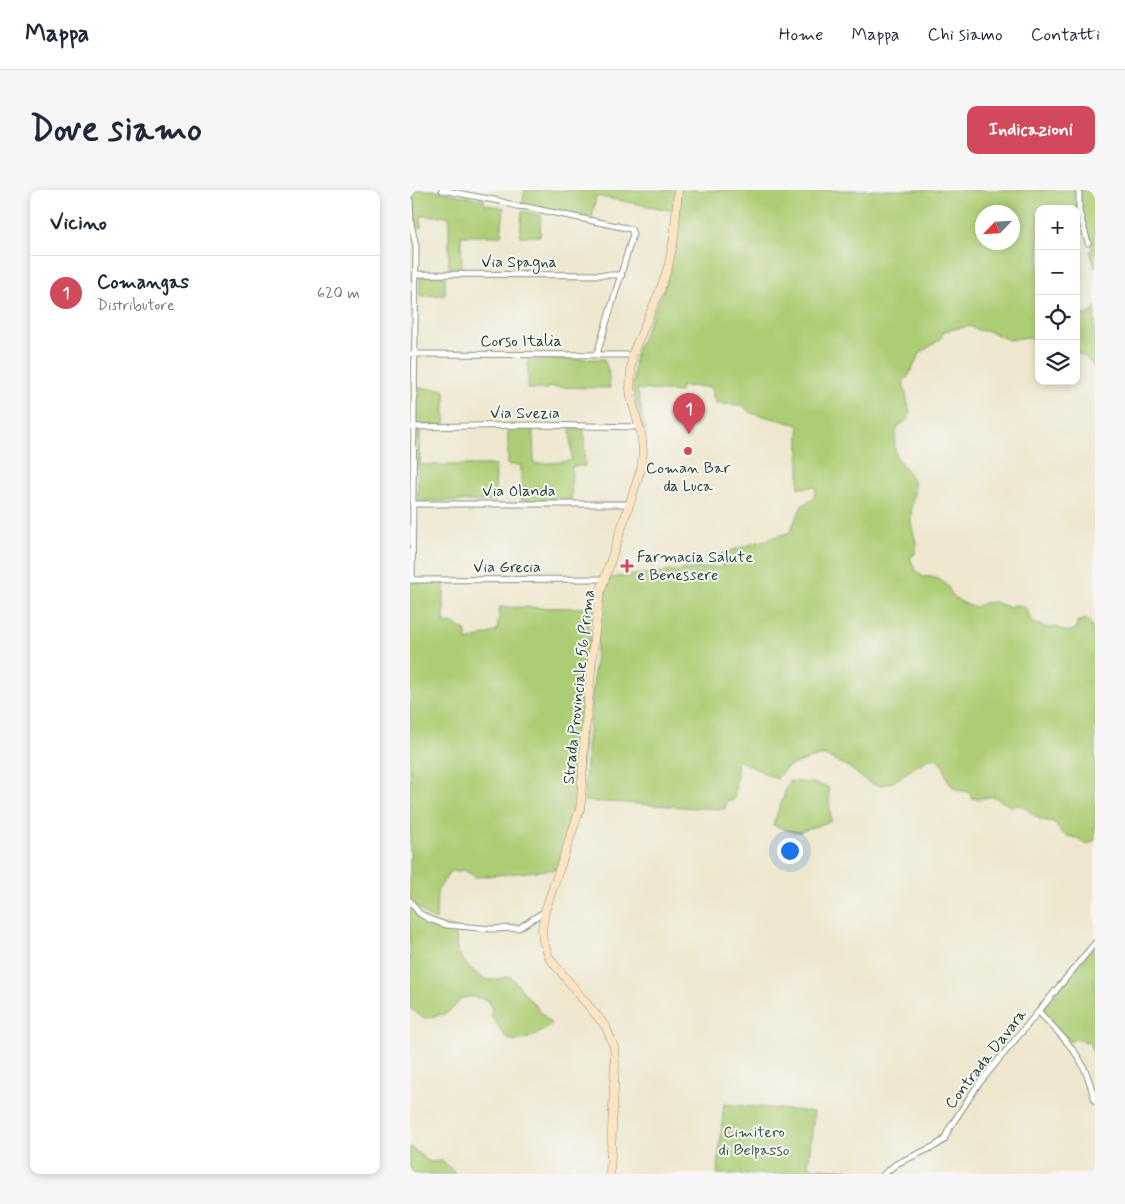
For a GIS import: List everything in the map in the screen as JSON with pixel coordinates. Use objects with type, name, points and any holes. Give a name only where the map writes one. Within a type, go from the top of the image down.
[{"type":"street","points":[[442,190],[631,229],[633,234],[622,275],[597,354]]},
{"type":"street","name":"Strada Provinciale 56 Prima","points":[[610,1174],[615,1064],[614,1047],[606,1027],[550,959],[543,941],[542,929],[546,911],[580,809],[584,744],[600,593],[642,461],[642,440],[630,389],[632,354],[668,267],[674,238],[678,190]]},
{"type":"street","points":[[1079,190],[1079,211],[1088,243]]},
{"type":"street","points":[[410,200],[411,224],[416,246],[412,354],[411,580]]},
{"type":"street","name":"Via Spagna","points":[[414,277],[622,275]]},
{"type":"street","name":"Corso Italia","points":[[412,354],[632,354]]},
{"type":"street","name":"Via Svezia","points":[[412,427],[639,426]]},
{"type":"street","name":"Via Olanda","points":[[412,504],[629,504]]},
{"type":"street","name":"Via Grecia","points":[[411,580],[604,579]]},
{"type":"street","points":[[410,901],[418,913],[446,925],[492,929],[519,928],[546,911]]},
{"type":"street","name":"Contrada Davara","points":[[884,1174],[896,1164],[944,1140],[977,1086],[1095,942]]},
{"type":"street","points":[[1039,1012],[1069,1045],[1080,1061],[1088,1076],[1095,1101]]},
{"type":"green space","points":[[410,190],[431,190],[484,200],[484,204],[504,208],[501,236],[461,236],[462,271],[449,271],[449,216],[421,216],[421,228],[417,227],[414,220],[414,205]]},
{"type":"green space","points":[[525,190],[676,190],[674,211],[596,196],[592,218],[522,204]]},
{"type":"green space","points":[[681,190],[1078,190],[1079,205],[1035,205],[1035,340],[1027,337],[1009,340],[991,332],[969,326],[944,331],[941,338],[920,353],[908,377],[903,382],[910,413],[906,421],[898,426],[895,445],[898,458],[912,477],[914,483],[911,522],[916,542],[916,552],[910,558],[916,571],[923,577],[934,577],[940,580],[946,584],[957,599],[969,605],[976,607],[984,603],[994,602],[1008,607],[1015,605],[1024,606],[1033,623],[1049,628],[1057,627],[1066,631],[1076,629],[1077,622],[1086,619],[1092,625],[1092,632],[1095,632],[1095,840],[1085,844],[1079,839],[1065,835],[1056,824],[1041,820],[1021,805],[1010,806],[993,796],[978,799],[972,798],[968,792],[952,786],[943,766],[937,758],[922,762],[896,780],[881,785],[868,782],[848,767],[824,756],[815,757],[790,766],[777,779],[738,760],[734,800],[726,800],[725,809],[584,801],[601,599],[606,579],[712,567],[722,568],[721,554],[790,532],[801,507],[813,497],[816,491],[816,487],[799,488],[799,425],[751,413],[742,405],[716,404],[710,387],[681,386],[680,392],[637,389],[646,431],[644,431],[633,391],[635,354],[665,287]]},
{"type":"green space","points":[[1081,190],[1095,190],[1095,268],[1090,251],[1092,249],[1081,212]]},
{"type":"green space","points":[[522,211],[541,215],[540,236],[520,236]]},
{"type":"green space","points":[[420,276],[445,276],[445,295],[420,296]]},
{"type":"green space","points":[[1095,306],[1095,369],[1090,361],[1080,354],[1080,314],[1089,315]]},
{"type":"green space","points":[[604,359],[608,370],[610,388],[547,387],[547,389],[528,389],[528,360]]},
{"type":"green space","points":[[417,388],[445,389],[445,425],[419,425],[416,423]]},
{"type":"green space","points":[[508,428],[533,428],[534,464],[572,460],[570,428],[584,429],[585,466],[572,466],[571,501],[521,500],[521,465],[508,465]]},
{"type":"green space","points":[[418,429],[420,430],[420,465],[496,465],[495,501],[419,501]]},
{"type":"green space","points":[[410,583],[444,583],[444,623],[452,623],[465,630],[467,641],[497,631],[500,607],[594,608],[592,622],[588,623],[588,627],[591,630],[579,802],[558,869],[476,877],[464,870],[450,872],[437,891],[436,920],[418,908],[410,898]]},
{"type":"green space","points":[[789,781],[812,783],[828,787],[831,821],[799,832],[793,832],[773,825]]},
{"type":"green space","points":[[410,904],[420,916],[430,922],[456,928],[457,948],[466,964],[486,979],[492,980],[510,976],[552,1025],[530,1037],[512,1040],[507,1038],[491,1015],[492,1009],[489,1001],[467,997],[460,999],[453,1009],[441,1015],[425,1018],[411,1009]]},
{"type":"green space","points":[[1095,945],[1095,1057],[1089,1042],[1075,1039],[1070,1042],[1042,1011]]},
{"type":"green space","name":"Cimitero di Belpasso","points":[[724,1104],[814,1112],[808,1167],[848,1170],[848,1174],[717,1174]]},
{"type":"green space","points":[[410,1147],[430,1162],[443,1161],[454,1174],[410,1174]]},
{"type":"place","name":"Comangas","points":[[689,434]]},
{"type":"place","name":"Coman Bar da Luca","points":[[688,451]]},
{"type":"place","name":"Farmacia Salute e Benessere","points":[[627,566]]}]
